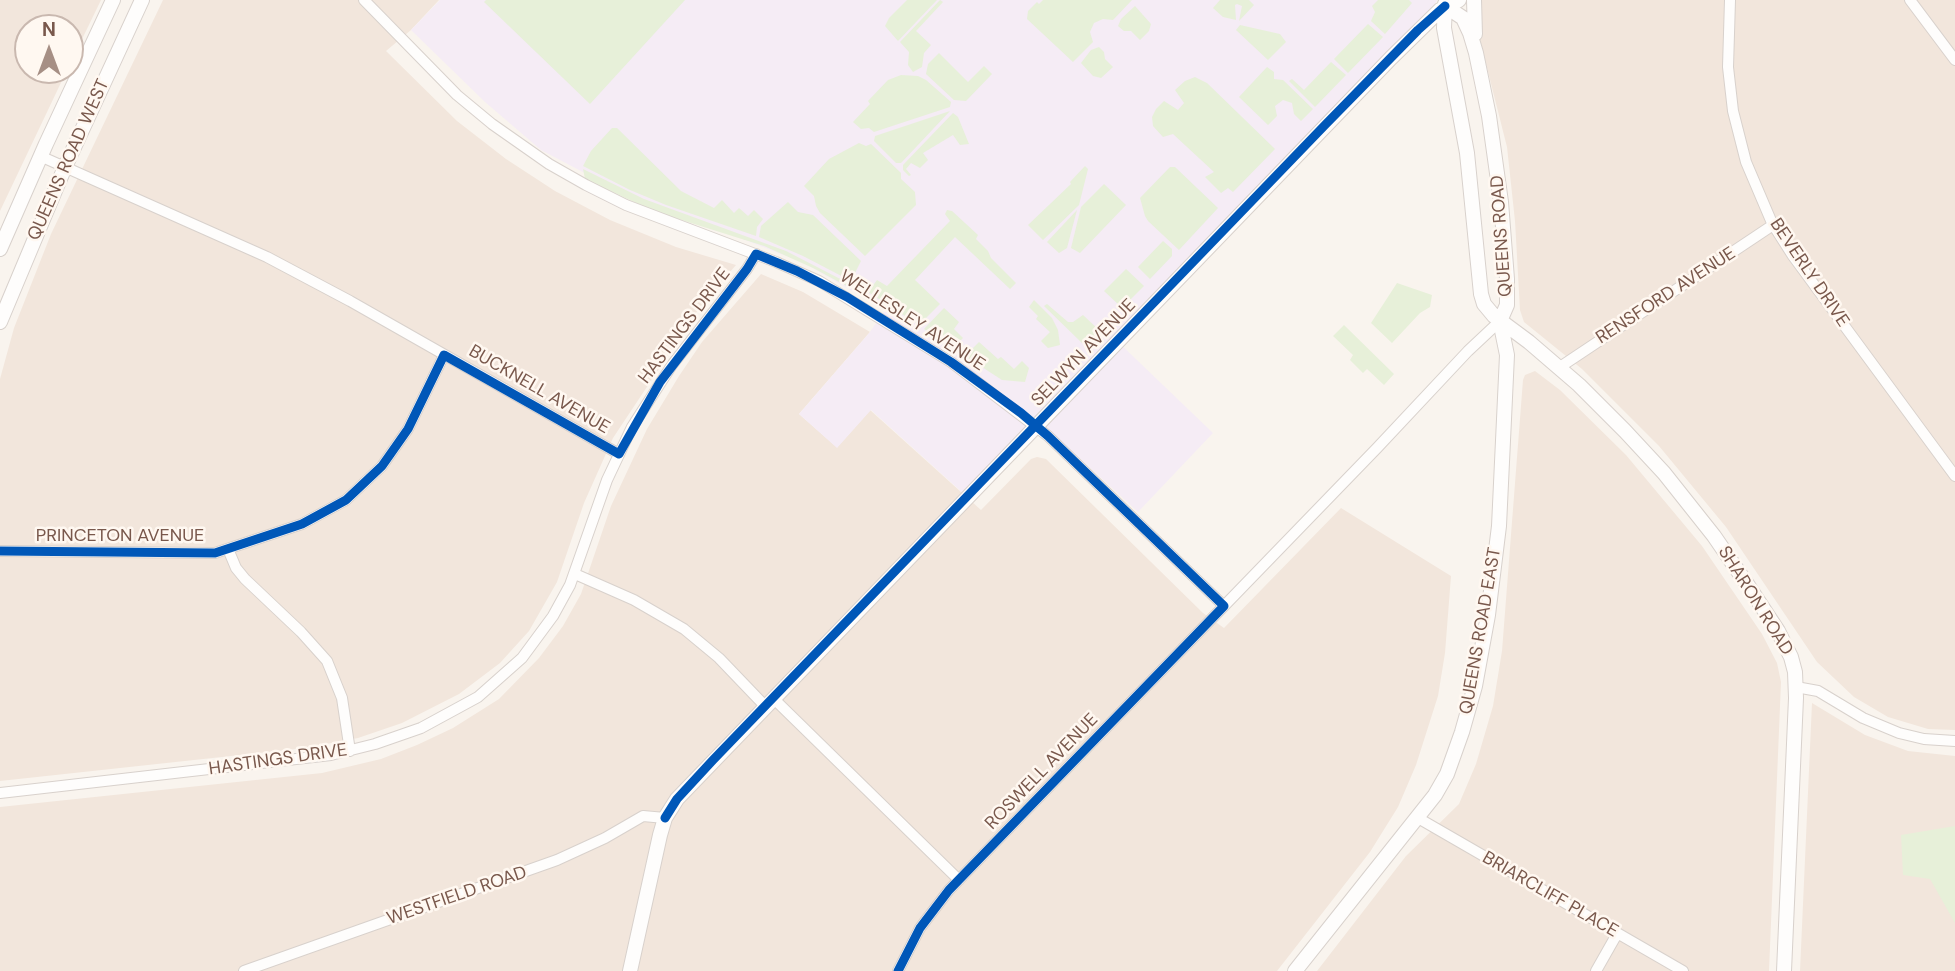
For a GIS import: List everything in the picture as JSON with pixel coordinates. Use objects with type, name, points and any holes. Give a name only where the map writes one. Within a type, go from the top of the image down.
[{"type":"street","name":"QUEENS ROAD WEST","points":[[0,249],[113,0]]},
{"type":"street","name":"QUEENS ROAD WEST","points":[[0,322],[65,167],[142,0]]},
{"type":"street","name":"WELLESLEY AVENUE","points":[[364,0],[457,95],[492,124],[549,164],[626,205],[797,271],[847,296],[951,362],[1035,425],[1224,606]]},
{"type":"street","points":[[1442,2],[1459,0]]},
{"type":"street","points":[[1474,0],[1476,53]]},
{"type":"street","name":"BEVERLY DRIVE","points":[[1730,0],[1728,67],[1734,111],[1746,162],[1773,225],[1955,476]]},
{"type":"street","points":[[1910,0],[1955,60]]},
{"type":"street","name":"QUEENS ROAD","points":[[1442,2],[1463,18],[1476,53],[1491,128],[1505,251],[1507,301],[1500,321],[1486,307],[1481,294],[1471,181],[1456,82],[1444,28],[1442,2]]},
{"type":"street","name":"SELWYN AVENUE","points":[[630,971],[665,818],[677,799],[1442,2]]},
{"type":"street","name":"BUCKNELL AVENUE","points":[[40,156],[267,257],[619,454]]},
{"type":"street","name":"RENSFORD AVENUE","points":[[1560,367],[1773,225]]},
{"type":"street","name":"HASTINGS DRIVE","points":[[0,793],[307,759],[350,751],[421,728],[459,709],[487,690],[522,658],[562,601],[575,574],[598,502],[619,454],[660,382],[751,264],[755,254]]},
{"type":"street","name":"SHARON ROAD","points":[[1500,321],[1560,367],[1644,452],[1714,536],[1783,639],[1794,664],[1796,687],[1784,971]]},
{"type":"street","name":"ROSWELL AVENUE","points":[[898,971],[927,916],[959,880],[1468,351],[1500,321]]},
{"type":"street","name":"QUEENS ROAD EAST","points":[[1296,971],[1440,788],[1458,745],[1471,703],[1488,615],[1498,533],[1507,355],[1500,321]]},
{"type":"street","name":"PRINCETON AVENUE","points":[[0,551],[208,553],[228,550],[311,520],[343,502],[382,466],[405,435],[444,355]]},
{"type":"street","points":[[228,550],[236,568],[245,579],[301,632],[327,661],[342,698],[350,751]]},
{"type":"street","points":[[575,574],[635,600],[684,629],[769,702],[959,880]]},
{"type":"street","points":[[1796,687],[1818,691],[1863,718],[1899,733],[1923,739],[1955,741]]},
{"type":"street","name":"WESTFIELD ROAD","points":[[244,971],[557,860],[605,838],[643,816],[665,818]]},
{"type":"street","name":"BRIARCLIFF PLACE","points":[[1418,818],[1683,971]]},
{"type":"street","points":[[1596,971],[1617,934]]},
{"type":"shaded area","points":[[0,0],[101,0],[84,35],[84,14],[14,14],[14,84],[60,84],[0,211]]},
{"type":"shaded area","points":[[163,0],[439,0],[411,30],[386,51],[457,121],[506,159],[555,191],[610,220],[676,247],[736,265],[698,310],[613,438],[584,503],[557,582],[529,631],[500,663],[459,694],[402,723],[358,738],[305,748],[0,781],[0,379],[14,328],[51,234]]},
{"type":"shaded area","points":[[440,0],[1437,0],[1431,11],[1114,338],[1213,433],[1138,512],[1035,417],[965,495],[871,410],[837,448],[799,414],[870,332],[885,310],[804,263],[617,190],[541,150],[485,102],[411,30]]},
{"type":"shaded area","points":[[1478,0],[1955,0],[1955,730],[1928,729],[1888,717],[1854,697],[1817,662],[1726,527],[1659,446],[1582,369],[1524,322],[1520,310],[1507,147],[1479,36]]},
{"type":"shaded area","points":[[761,274],[803,292],[870,332],[799,414],[837,447],[870,410],[981,510],[1031,459],[1046,459],[1203,613],[1224,628],[1341,508],[1451,576],[1445,653],[1438,696],[1416,765],[1398,807],[1370,852],[1277,971],[0,971],[0,807],[322,773],[381,759],[417,745],[453,728],[499,699],[539,658],[563,626],[581,594],[611,506],[647,429],[679,376],[702,342]]},
{"type":"shaded area","points":[[1535,371],[1560,390],[1626,455],[1702,546],[1762,634],[1777,663],[1781,682],[1769,971],[1317,971],[1406,856],[1459,804],[1476,764],[1493,706],[1502,651],[1523,380],[1525,375]]},
{"type":"shaded area","points":[[1812,703],[1865,735],[1908,751],[1955,756],[1955,971],[1800,971]]},
{"type":"green space","points":[[685,0],[590,104],[484,2]]},
{"type":"green space","points":[[907,0],[937,0],[898,41],[885,26],[889,18]]},
{"type":"green space","points":[[940,0],[943,2],[916,31],[931,45],[924,53],[922,67],[913,72],[908,65],[909,52],[900,42]]},
{"type":"green space","points":[[1043,0],[1132,0],[1113,20],[1103,19],[1094,23],[1090,32],[1093,42],[1073,62],[1027,19],[1028,11]]},
{"type":"green space","points":[[1220,0],[1249,0],[1254,5],[1239,21],[1242,6],[1235,5],[1236,20],[1223,17],[1213,8]]},
{"type":"green space","points":[[1378,0],[1409,0],[1412,3],[1385,34],[1371,21],[1375,12],[1372,6]]},
{"type":"green space","points":[[1135,6],[1151,24],[1149,31],[1140,40],[1131,31],[1124,31],[1118,26],[1121,19]]},
{"type":"green space","points":[[1368,24],[1383,37],[1348,73],[1334,59]]},
{"type":"green space","points":[[1240,25],[1280,34],[1286,42],[1268,60],[1236,30]]},
{"type":"green space","points":[[1099,47],[1113,67],[1101,78],[1093,76],[1081,63],[1091,50]]},
{"type":"green space","points":[[939,53],[968,82],[984,66],[992,74],[966,101],[954,100],[926,74],[928,64]]},
{"type":"green space","points":[[1331,62],[1346,75],[1315,107],[1289,81],[1292,79],[1304,90]]},
{"type":"green space","points":[[1267,67],[1274,72],[1274,79],[1283,80],[1313,109],[1301,121],[1294,114],[1292,103],[1283,100],[1275,106],[1277,116],[1268,125],[1239,97]]},
{"type":"green space","points":[[901,75],[918,76],[926,80],[951,102],[950,107],[874,132],[869,128],[861,129],[853,122],[870,104],[868,101],[888,80]]},
{"type":"green space","points":[[1195,77],[1207,83],[1275,149],[1233,192],[1228,188],[1221,193],[1205,177],[1214,172],[1173,134],[1163,137],[1153,126],[1152,117],[1156,109],[1164,101],[1178,110],[1184,103],[1175,90]]},
{"type":"green space","points":[[950,111],[901,163],[896,163],[874,141],[875,136]]},
{"type":"green space","points":[[953,113],[958,117],[969,144],[960,145],[953,135],[923,153],[928,160],[920,168],[911,163],[906,169],[911,175],[909,176],[903,170],[903,165]]},
{"type":"green space","points":[[612,128],[617,128],[681,191],[714,208],[722,200],[734,213],[739,208],[748,216],[754,210],[763,219],[757,227],[756,236],[666,205],[583,166],[591,151]]},
{"type":"green space","points":[[859,143],[866,146],[871,144],[901,173],[901,179],[915,192],[916,205],[865,256],[820,213],[814,196],[804,186],[829,159]]},
{"type":"green space","points":[[1085,166],[1088,169],[1079,205],[1043,240],[1028,225],[1071,184]]},
{"type":"green space","points":[[1170,167],[1175,167],[1218,208],[1179,250],[1148,221],[1140,198]]},
{"type":"green space","points":[[583,169],[644,199],[786,251],[852,285],[850,288],[764,246],[653,211],[585,179]]},
{"type":"green space","points":[[1104,184],[1126,205],[1080,253],[1071,248],[1081,207]]},
{"type":"green space","points":[[788,202],[798,212],[813,215],[861,261],[851,281],[759,237],[761,226]]},
{"type":"green space","points":[[947,210],[952,211],[978,235],[976,239],[991,258],[1016,283],[1010,289],[955,237],[915,280],[940,304],[919,325],[868,292],[877,280],[887,286],[950,221],[945,214]]},
{"type":"green space","points":[[1077,210],[1067,248],[1059,253],[1047,242]]},
{"type":"green space","points":[[1163,241],[1172,249],[1172,256],[1150,279],[1138,267]]},
{"type":"green space","points":[[1126,269],[1144,286],[1126,304],[1119,305],[1104,291]]},
{"type":"green space","points":[[1397,283],[1432,295],[1430,307],[1420,313],[1392,343],[1371,323]]},
{"type":"green space","points":[[1034,300],[1052,318],[1058,330],[1060,345],[1048,348],[1041,341],[1050,332],[1036,319],[1038,316],[1029,307]]},
{"type":"green space","points":[[1047,304],[1068,322],[1073,322],[1083,315],[1100,331],[1090,341],[1082,343],[1044,306]]},
{"type":"green space","points":[[944,308],[959,322],[954,329],[963,338],[953,348],[924,329]]},
{"type":"green space","points":[[1344,325],[1394,374],[1384,385],[1367,369],[1363,373],[1350,360],[1353,355],[1333,336]]},
{"type":"green space","points":[[979,342],[1014,369],[1022,361],[1029,368],[1025,382],[1002,380],[965,356]]},
{"type":"green space","points":[[1955,826],[1955,923],[1930,879],[1903,875],[1901,835]]},
{"type":"cycle path","points":[[665,818],[677,799],[713,760],[1325,125],[1445,6]]},
{"type":"cycle path","points":[[0,551],[215,553],[302,524],[346,500],[382,466],[408,429],[444,355],[619,454],[660,382],[756,254],[797,271],[847,297],[951,362],[1021,413],[1224,606],[949,890],[920,928],[898,971]]}]
